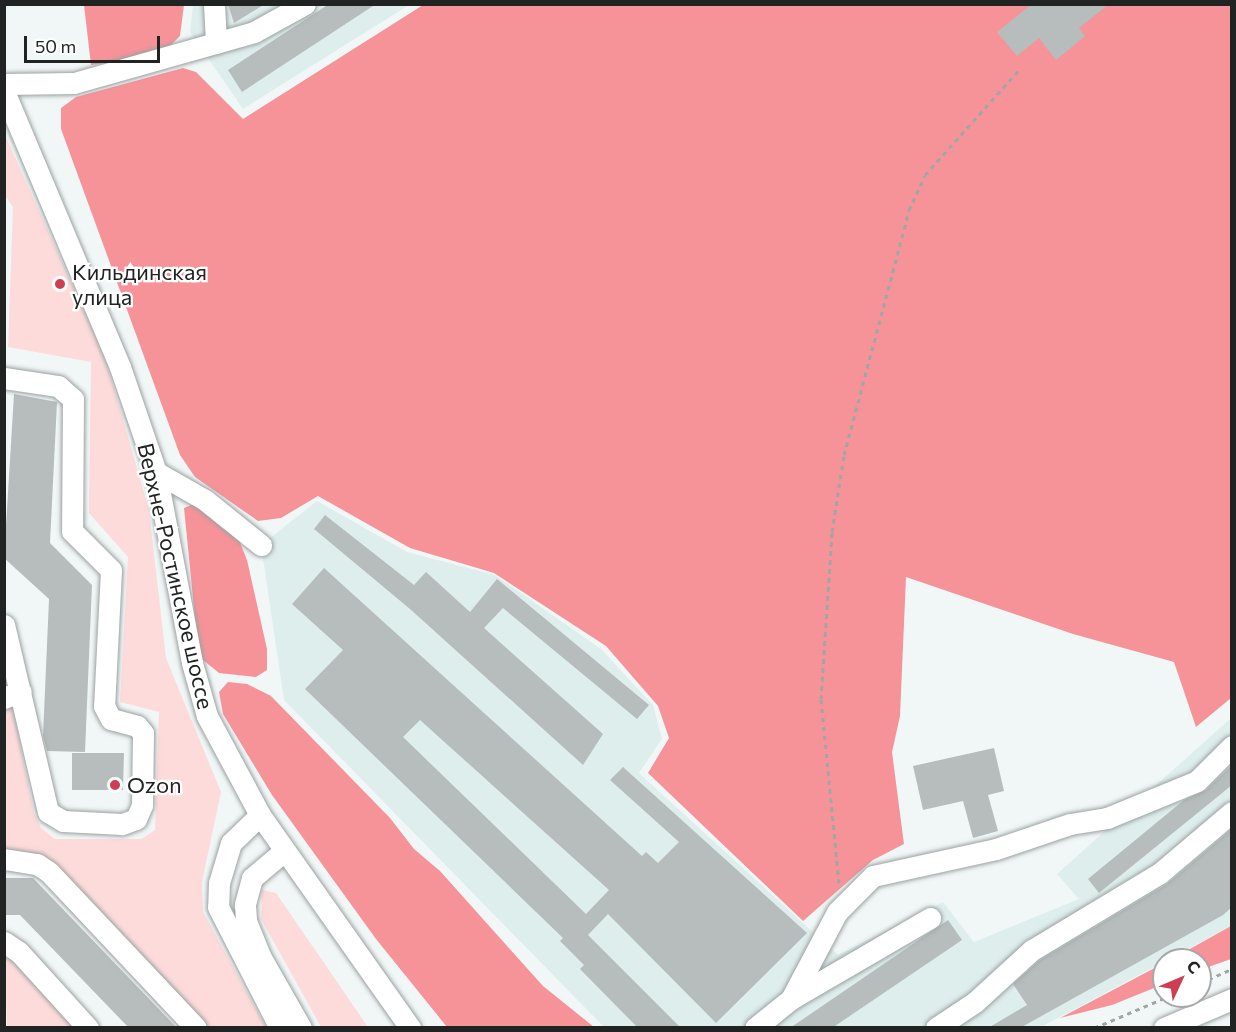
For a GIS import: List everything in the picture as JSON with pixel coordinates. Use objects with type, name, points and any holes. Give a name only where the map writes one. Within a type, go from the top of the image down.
[{"type":"street","points":[[214,4],[216,43]]},
{"type":"street","points":[[4,84],[74,83],[254,32],[305,4]]},
{"type":"street","name":"Верхне-Ростинское шоссе","points":[[4,92],[120,367],[156,472],[198,689],[207,716],[260,815],[410,1028]]},
{"type":"street","points":[[4,378],[58,386],[73,399],[72,531],[111,570],[104,706],[111,719],[137,726],[143,733],[142,805],[136,819],[122,824],[63,821],[51,817],[45,806],[13,695],[4,625]]},
{"type":"street","points":[[156,472],[205,500],[261,545]]},
{"type":"street","points":[[791,999],[837,912],[873,876],[996,849],[1070,824],[1107,818],[1197,781],[1232,746]]},
{"type":"street","points":[[936,1028],[975,1002],[1032,950],[1160,873],[1232,812]]},
{"type":"street","points":[[260,815],[231,843],[219,883],[218,907],[280,1028]]},
{"type":"street","points":[[284,850],[252,878],[245,904],[246,921],[260,956],[301,1028]]},
{"type":"street","points":[[4,860],[38,864],[49,872],[196,1028]]},
{"type":"street","points":[[755,1028],[791,999],[930,918]]},
{"type":"street","points":[[4,942],[19,952],[88,1028]]},
{"type":"street","points":[[1164,1028],[1232,999]]},
{"type":"path","points":[[837,912],[840,890],[822,699],[830,554],[844,456],[909,210],[925,175],[1018,71]]},
{"type":"path","points":[[1212,978],[1232,969]]},
{"type":"path","points":[[1094,1028],[1152,1003]]},
{"type":"shaded area","points":[[84,5],[184,5],[180,36],[171,45],[123,61],[91,65]]},
{"type":"shaded area","points":[[193,5],[409,5],[243,109],[190,32]]},
{"type":"shaded area","points":[[423,5],[1231,5],[1231,698],[1196,727],[1174,662],[1073,634],[906,577],[900,716],[892,752],[904,844],[873,860],[803,921],[648,773],[669,738],[658,706],[606,646],[494,573],[410,548],[318,496],[281,518],[258,521],[195,477],[180,455],[61,129],[61,108],[76,97],[183,68],[196,72],[243,119]]},
{"type":"shaded area","points":[[4,133],[105,357],[149,510],[166,658],[221,792],[202,882],[203,912],[266,1027],[209,1027],[47,860],[29,852],[5,851],[4,706],[11,699],[34,813],[41,828],[55,839],[141,839],[155,830],[159,712],[120,702],[128,557],[89,513],[91,362],[8,347],[13,207],[5,196]]},
{"type":"shaded area","points":[[317,501],[407,552],[495,575],[601,649],[653,705],[662,739],[639,773],[838,955],[943,902],[974,942],[1079,899],[1057,874],[1231,718],[1231,926],[1190,948],[1152,948],[1152,968],[1041,1027],[604,1027],[284,700],[261,545]]},
{"type":"shaded area","points":[[194,504],[237,535],[247,560],[267,649],[267,670],[256,677],[219,673],[203,660],[197,638],[184,508]]},
{"type":"shaded area","points":[[228,682],[247,684],[271,696],[390,818],[414,849],[440,871],[543,986],[594,1027],[447,1027],[376,939],[272,795],[223,714],[219,692]]},
{"type":"shaded area","points":[[262,890],[276,893],[368,1027],[321,1027],[261,919]]},
{"type":"shaded area","points":[[1231,926],[1231,959],[1212,966],[1212,948],[1192,948]]},
{"type":"shaded area","points":[[4,946],[83,1027],[7,1027]]},
{"type":"shaded area","points":[[1152,969],[1152,989],[1112,1005],[1060,1018]]},
{"type":"building","points":[[228,4],[265,4],[234,23]]},
{"type":"building","points":[[329,4],[376,4],[242,92],[228,70]]},
{"type":"building","points":[[1032,4],[1109,4],[1079,28],[1085,36],[1056,60],[1039,38],[1017,56],[997,32]]},
{"type":"building","points":[[14,394],[57,402],[50,543],[92,585],[85,752],[47,751],[43,736],[49,599],[4,558]]},
{"type":"building","points":[[325,515],[414,585],[426,572],[470,612],[497,579],[649,705],[637,719],[503,608],[484,628],[603,734],[583,765],[410,609],[314,529]]},
{"type":"building","points":[[324,568],[642,856],[646,852],[658,863],[679,842],[610,780],[623,767],[807,933],[716,1023],[608,914],[588,935],[681,1028],[638,1028],[580,969],[584,965],[560,941],[563,938],[305,689],[343,650],[292,604]],"holes":[[[420,720],[609,890],[586,914],[403,737]]]},
{"type":"building","points":[[994,748],[1004,791],[988,795],[998,831],[973,838],[963,801],[923,810],[913,766]]},
{"type":"building","points":[[72,753],[124,753],[123,790],[72,790]]},
{"type":"building","points":[[1232,765],[1232,785],[1099,893],[1088,879],[1184,800],[1206,790]]},
{"type":"building","points":[[1232,829],[1232,907],[1223,915],[1164,948],[1152,948],[1152,955],[1020,1028],[988,1028],[1027,1005],[1013,984],[1040,960],[1167,884]]},
{"type":"building","points":[[4,878],[33,878],[177,1028],[129,1028],[20,915],[4,915]]},
{"type":"building","points":[[948,920],[962,940],[832,1028],[790,1028]]},
{"type":"place","name":"Кильдинская улица","points":[[60,284]]},
{"type":"place","name":"Ozon","points":[[115,785]]}]
